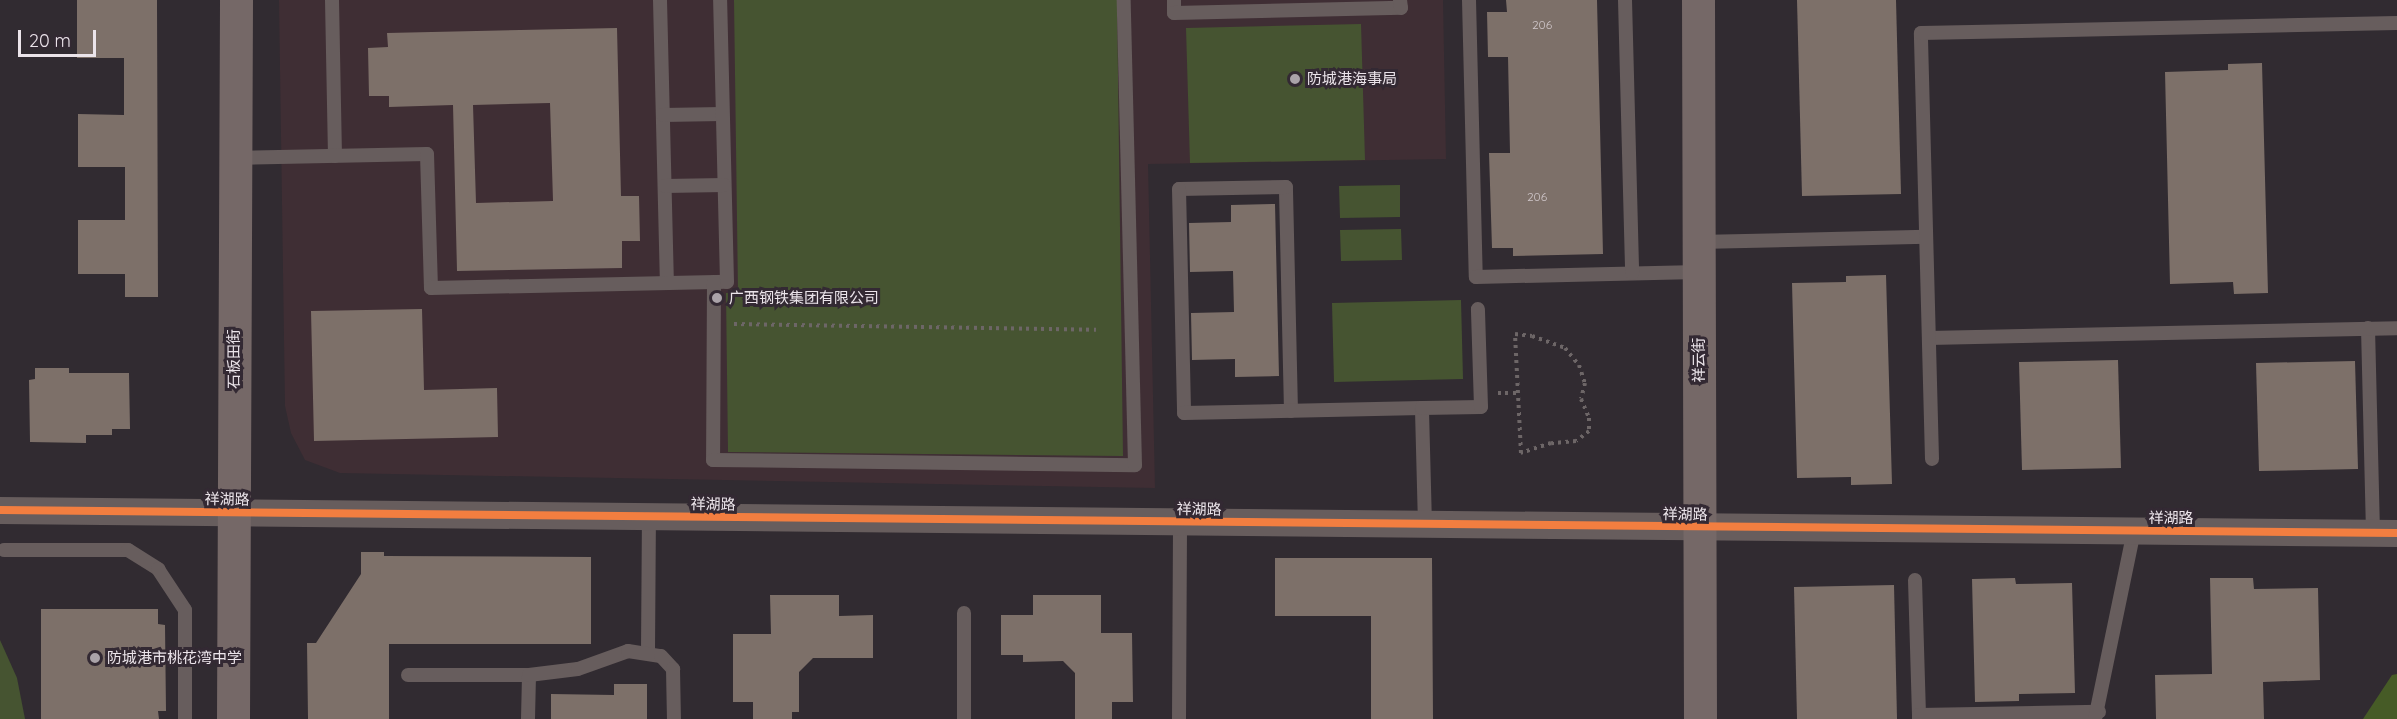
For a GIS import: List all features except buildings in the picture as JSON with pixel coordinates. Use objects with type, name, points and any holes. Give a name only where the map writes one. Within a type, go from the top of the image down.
[{"type":"street","name":"石板田街","points":[[233,719],[236,0]]},
{"type":"street","name":"祥云街","points":[[1698,0],[1700,719]]},
{"type":"street","name":"祥湖路","points":[[0,510],[2385,533]]},
{"type":"lane","points":[[332,0],[335,156]]},
{"type":"lane","points":[[660,0],[667,283]]},
{"type":"lane","points":[[235,158],[427,154],[431,288],[726,282],[720,0]]},
{"type":"lane","points":[[714,282],[712,460],[1135,465],[1124,0]]},
{"type":"lane","points":[[1174,0],[1174,13],[1401,8],[1400,0]]},
{"type":"lane","points":[[1468,0],[1476,277],[1632,273],[1698,257],[1926,237]]},
{"type":"lane","points":[[1625,0],[1632,273]]},
{"type":"lane","points":[[1932,459],[1921,33],[2397,23]]},
{"type":"lane","points":[[663,115],[722,114]]},
{"type":"lane","points":[[664,186],[724,185]]},
{"type":"lane","points":[[1292,411],[1286,187],[1179,189],[1184,413],[1292,411],[1422,408],[1481,407],[1478,309]]},
{"type":"lane","points":[[2368,328],[2385,533]]},
{"type":"lane","points":[[1929,338],[2397,328]]},
{"type":"lane","points":[[1422,408],[1425,525]]},
{"type":"lane","points":[[648,652],[649,517]]},
{"type":"lane","points":[[1179,719],[1180,523]]},
{"type":"lane","points":[[1915,580],[1919,717],[2097,715],[2134,531]]},
{"type":"lane","points":[[4,550],[128,550],[158,569],[185,610],[185,719]]},
{"type":"lane","points":[[964,613],[964,719]]},
{"type":"lane","points":[[408,675],[529,675],[578,669],[628,651],[648,652],[662,656],[673,669],[674,719]]},
{"type":"lane","points":[[528,719],[529,675]]},
{"type":"path","points":[[713,323],[1096,330]]},
{"type":"path","points":[[1515,334],[1532,336],[1565,348],[1579,365],[1585,383],[1581,399],[1589,418],[1589,431],[1576,441],[1551,443],[1521,453],[1515,334]]},
{"type":"shaded area","name":"广西钢铁集团有限公司","points":[[279,0],[1443,0],[1446,159],[1148,164],[1155,488],[340,473],[305,460],[291,433],[285,406]]},
{"type":"green space","points":[[734,0],[1117,0],[1123,456],[728,452],[726,293],[738,292]]},
{"type":"green space","points":[[1361,24],[1365,160],[1190,163],[1186,28]]},
{"type":"green space","points":[[1400,185],[1400,217],[1340,218],[1339,186]]},
{"type":"green space","points":[[1401,229],[1402,260],[1341,261],[1340,230]]},
{"type":"green space","points":[[1461,300],[1463,379],[1334,382],[1332,303]]},
{"type":"green space","points":[[0,640],[17,678],[25,719],[0,719]]},
{"type":"green space","points":[[2397,674],[2397,719],[2363,719],[2392,675]]},
{"type":"cycle path","points":[[0,510],[2397,533]]},
{"type":"place","name":"防城港海事局","points":[[1295,79]]},
{"type":"place","name":"广西钢铁集团有限公司","points":[[717,298]]},
{"type":"place","name":"防城港市桃花湾中学","points":[[95,658]]}]
